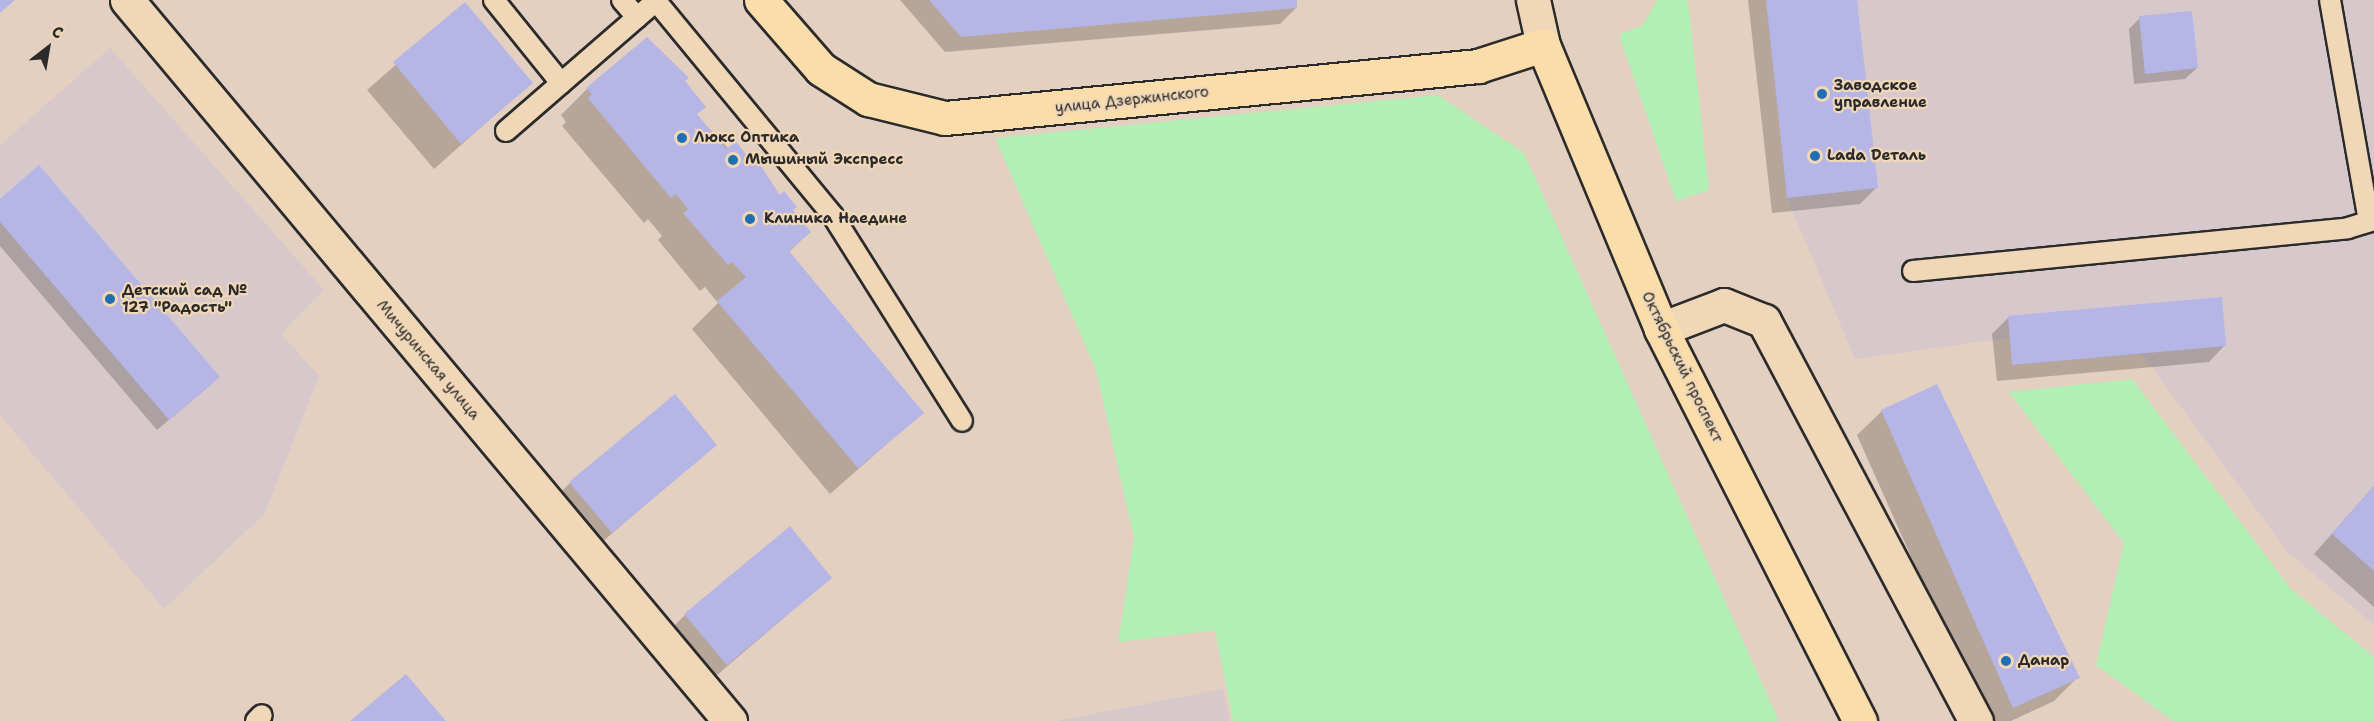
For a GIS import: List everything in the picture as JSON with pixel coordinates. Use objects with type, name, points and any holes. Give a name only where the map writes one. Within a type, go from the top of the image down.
[{"type":"main road","name":"улица Дзержинского","points":[[761,0],[821,69],[868,99],[945,118],[1478,66],[1543,45]]},
{"type":"main road","name":"Октябрьский проспект","points":[[1543,45],[1661,328],[1860,721]]},
{"type":"street","name":"Мичуринская улица","points":[[127,0],[730,721]]},
{"type":"street","name":"Октябрьский проспект","points":[[1533,0],[1543,45]]},
{"type":"street","points":[[1661,328],[1724,305],[1764,321],[1976,721]]},
{"type":"lane","points":[[494,0],[561,83]]},
{"type":"lane","points":[[622,0],[637,18]]},
{"type":"lane","points":[[506,131],[656,0],[833,216],[962,421]]},
{"type":"lane","points":[[1913,271],[2348,228],[2372,221],[2330,0]]},
{"type":"shaded area","points":[[1766,0],[2374,0],[2374,625],[2287,551],[2142,354],[2012,365],[2009,338],[1855,359],[1787,198]]},
{"type":"shaded area","points":[[110,48],[324,290],[281,334],[319,376],[265,513],[164,609],[0,415],[0,145]]},
{"type":"shaded area","points":[[1223,689],[1230,721],[1056,721]]},
{"type":"green space","points":[[1657,0],[1688,0],[1709,190],[1676,201],[1619,35],[1643,25]]},
{"type":"green space","points":[[1438,95],[1524,153],[1779,721],[1233,721],[1215,630],[1118,642],[1134,538],[1096,370],[995,138]]},
{"type":"green space","points":[[2132,379],[2291,589],[2374,657],[2374,721],[2173,721],[2096,665],[2124,543],[2009,392]]},
{"type":"building","points":[[0,0],[15,0],[0,13]]},
{"type":"building","points":[[929,0],[1297,0],[1297,8],[961,37]]},
{"type":"building","name":"Заводское управление","points":[[1766,0],[1857,0],[1878,188],[1787,198]]},
{"type":"building","points":[[465,2],[533,83],[461,144],[393,62]]},
{"type":"building","points":[[2192,11],[2198,68],[2145,74],[2139,16]]},
{"type":"building","points":[[647,37],[689,78],[685,81],[706,107],[697,114],[726,149],[736,142],[749,158],[753,154],[780,195],[784,191],[797,207],[793,210],[811,232],[789,251],[924,413],[858,468],[717,301],[746,277],[732,262],[728,265],[683,213],[688,209],[676,194],[671,198],[588,98],[592,94],[586,88]]},
{"type":"building","name":"Детский сад № 127 \"Радость\"","points":[[39,165],[220,377],[169,420],[0,222],[0,199]]},
{"type":"building","points":[[2222,297],[2226,346],[2012,365],[2008,316]]},
{"type":"building","points":[[1937,384],[2080,678],[2013,708],[1881,410]]},
{"type":"building","points":[[675,394],[717,445],[612,533],[569,482]]},
{"type":"building","points":[[2374,486],[2374,571],[2332,534]]},
{"type":"building","points":[[790,526],[832,578],[727,665],[684,614]]},
{"type":"building","points":[[406,674],[446,721],[350,721]]},
{"type":"place","name":"Заводское управление","points":[[1822,94]]},
{"type":"place","name":"Люкс Оптика","points":[[682,138]]},
{"type":"place","name":"Lada Dеталь","points":[[1815,156]]},
{"type":"place","name":"Мышиный Экспресс","points":[[733,160]]},
{"type":"place","name":"Клиника Наедине","points":[[750,219]]},
{"type":"place","name":"Детский сад № 127 \"Радость\"","points":[[110,299]]},
{"type":"place","name":"Данар","points":[[2006,661]]}]
